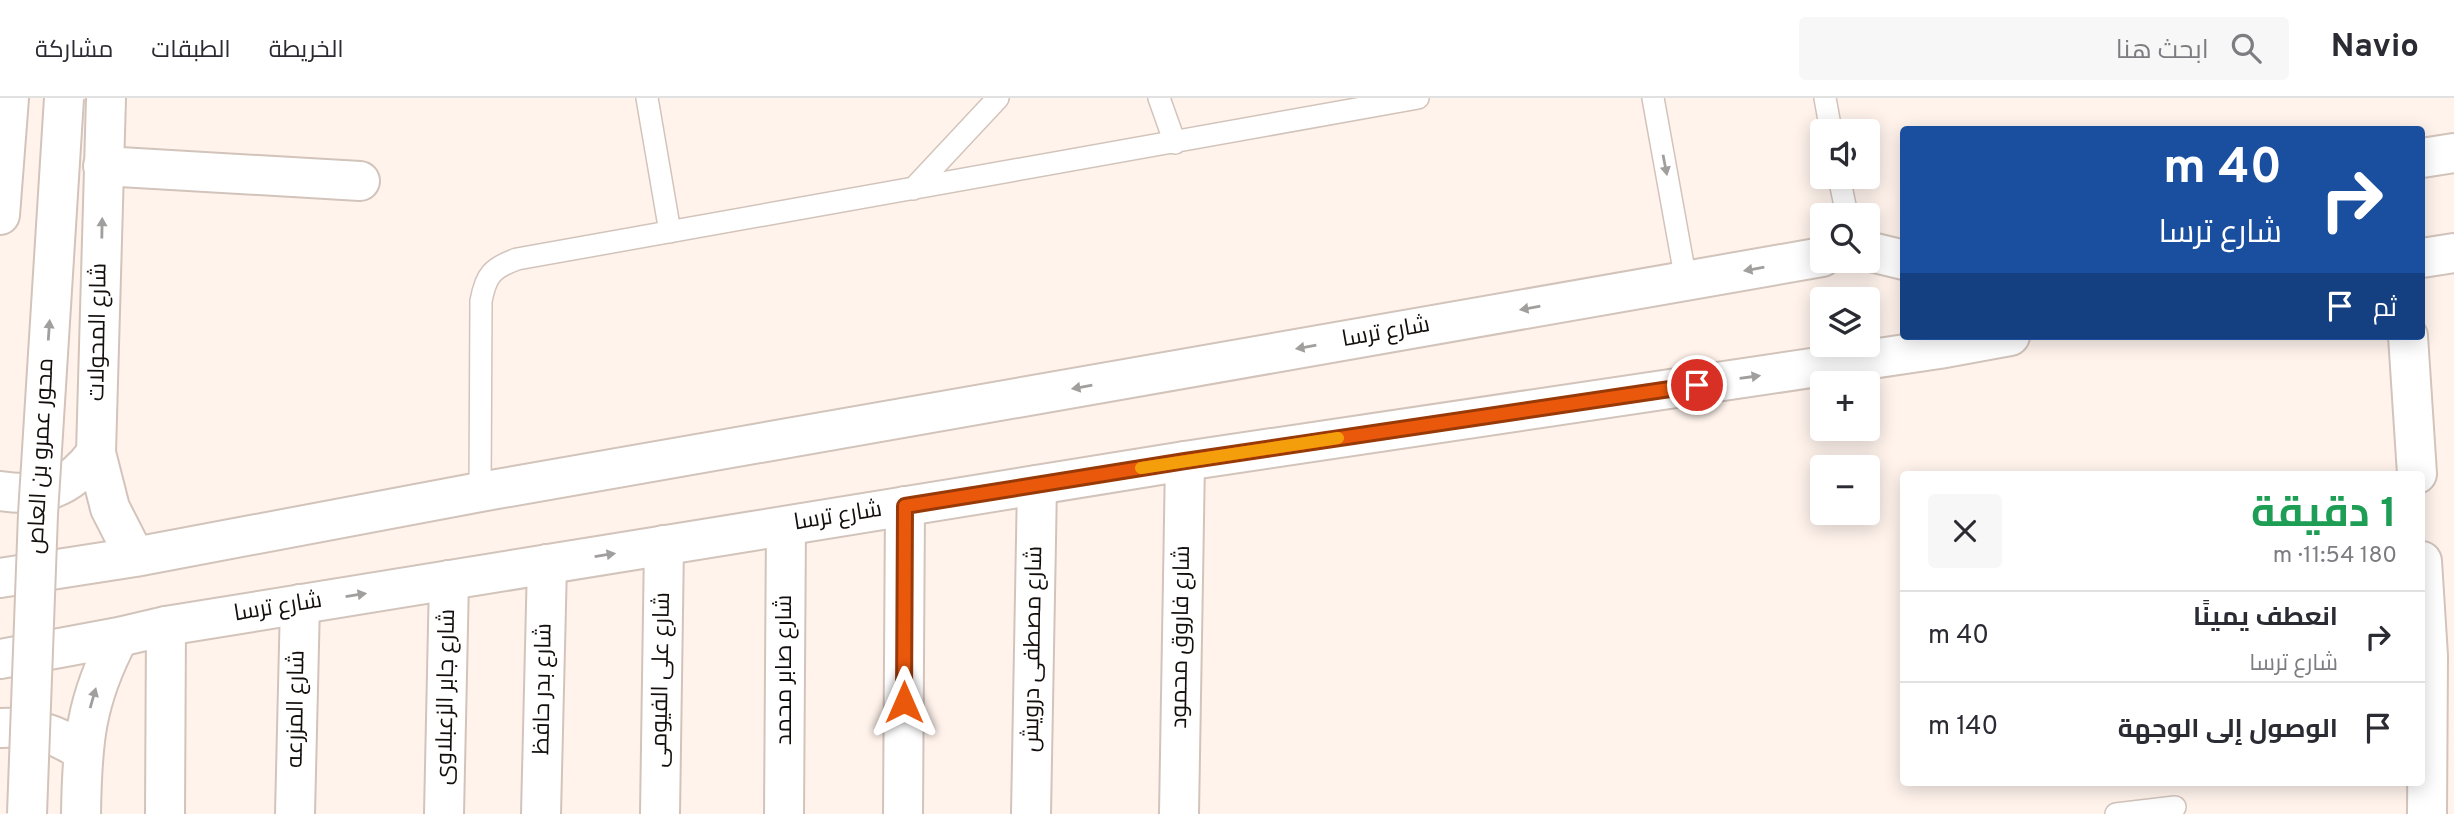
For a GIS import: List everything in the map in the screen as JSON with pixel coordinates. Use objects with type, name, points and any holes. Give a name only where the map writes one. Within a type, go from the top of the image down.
[{"type":"main road","points":[[0,215],[9,98]]},
{"type":"main road","name":"محور عمرو بن العاص","points":[[27,814],[38,503],[64,98]]},
{"type":"main road","name":"شارع المحولات","points":[[106,98],[96,453],[110,508],[135,557]]},
{"type":"main road","points":[[2425,158],[2454,153]]},
{"type":"main road","points":[[103,166],[360,181]]},
{"type":"main road","points":[[1880,248],[1900,244]]},
{"type":"main road","points":[[2425,258],[2454,253]]},
{"type":"main road","points":[[1880,254],[1900,259]]},
{"type":"main road","name":"شارع ترسا","points":[[0,578],[135,557],[480,492],[1810,259]]},
{"type":"main road","name":"شارع ترسا","points":[[0,659],[166,626],[664,545],[1185,461],[1970,340]]},
{"type":"main road","points":[[2408,340],[2417,471]]},
{"type":"main road","points":[[0,491],[27,494],[54,489],[71,480],[85,468],[96,453]]},
{"type":"main road","name":"شارع فاروق محمود","points":[[1179,814],[1185,461]]},
{"type":"main road","name":"شارع مصطفى درويش","points":[[1031,814],[1037,485]]},
{"type":"main road","points":[[903,814],[905,506]]},
{"type":"main road","name":"شارع صابر محمد","points":[[784,814],[786,526]]},
{"type":"main road","name":"شارع على الفيومى","points":[[660,814],[664,545]]},
{"type":"main road","name":"شارع بدر حافظ","points":[[541,814],[547,564]]},
{"type":"main road","name":"شارع جابر الزعبلاوى","points":[[444,814],[449,580]]},
{"type":"main road","points":[[2425,583],[2435,655],[2427,814]]},
{"type":"main road","name":"شارع المزرعه","points":[[295,814],[300,604]]},
{"type":"main road","points":[[165,814],[166,626]]},
{"type":"main road","points":[[81,814],[82,751],[94,692],[118,637]]},
{"type":"main road","points":[[0,728],[41,730],[63,738],[82,751]]},
{"type":"lane","points":[[647,98],[670,232]]},
{"type":"lane","points":[[913,189],[998,98]]},
{"type":"lane","points":[[1159,98],[1175,143]]},
{"type":"lane","points":[[480,492],[481,301],[485,281],[498,266],[517,259],[1418,98]]},
{"type":"lane","points":[[1653,98],[1686,281]]},
{"type":"lane","points":[[1825,98],[1829,119]]},
{"type":"lane","points":[[2116,814],[2175,807]]},
{"type":"slow traffic","points":[[1141,468],[1338,438]]},
{"type":"route","points":[[904,702],[905,506],[1185,461],[1697,385]]}]
